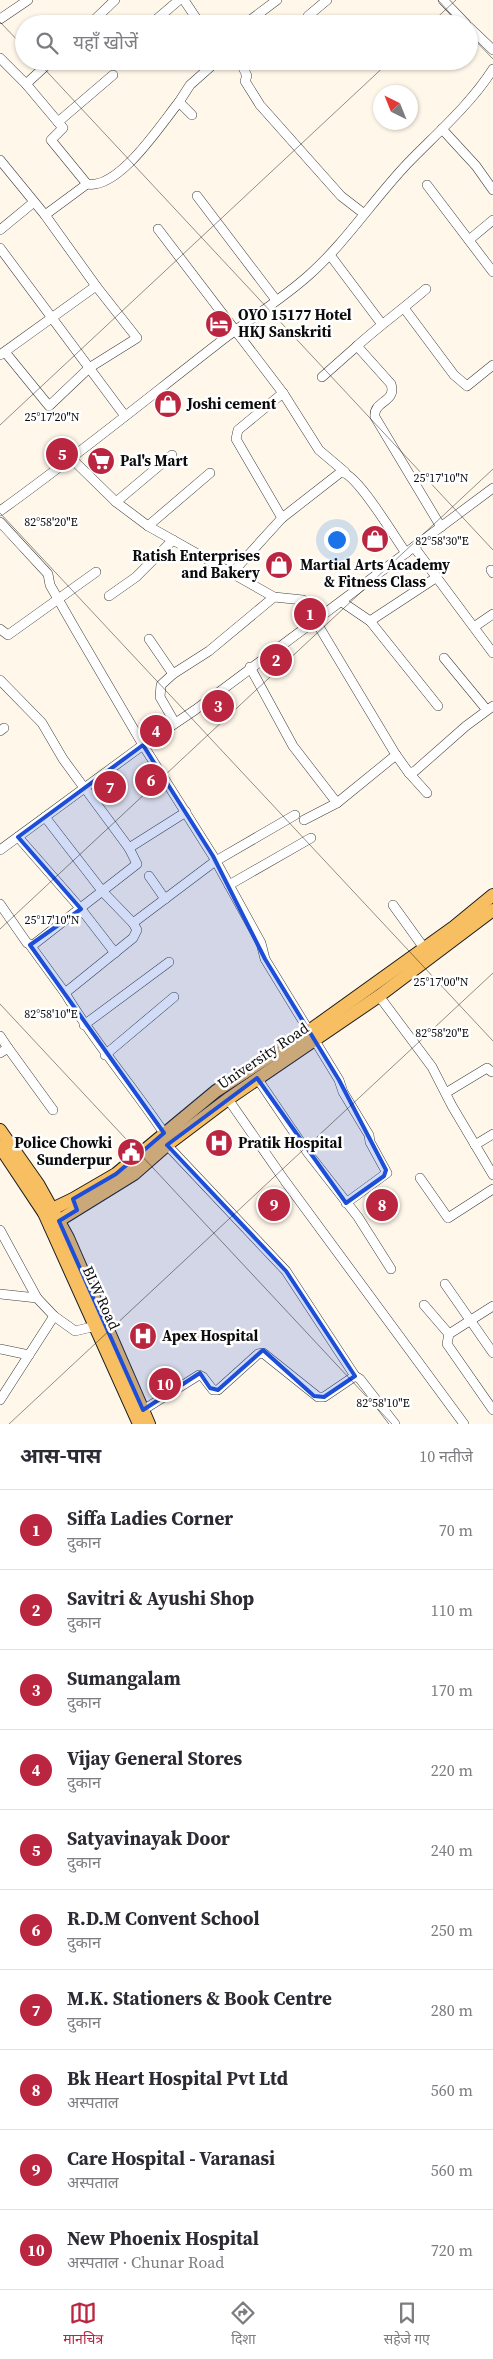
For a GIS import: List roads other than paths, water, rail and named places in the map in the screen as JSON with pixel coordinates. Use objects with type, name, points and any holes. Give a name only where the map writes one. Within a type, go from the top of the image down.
[{"type":"main road","points":[[166,1139],[216,1091],[312,1037],[493,895]]},
{"type":"main road","name":"University Road","points":[[54,1224],[75,1204],[134,1174],[166,1139],[228,1099],[312,1037],[379,996],[493,910]]},
{"type":"main road","points":[[0,1130],[38,1184],[54,1224],[144,1410],[148,1424]]},
{"type":"main road","points":[[1,1152],[48,1210]]},
{"type":"main road","points":[[48,1210],[75,1204]]},
{"type":"main road","name":"BLW Road","points":[[63,1240],[96,1326],[139,1424]]},
{"type":"street","points":[[0,19],[28,0]]},
{"type":"street","points":[[99,15],[115,0]]},
{"type":"street","points":[[162,15],[179,0]]},
{"type":"street","points":[[184,0],[194,15]]},
{"type":"street","points":[[254,15],[267,3],[277,0]]},
{"type":"street","points":[[309,15],[327,0]]},
{"type":"street","points":[[443,0],[457,15]]},
{"type":"street","points":[[478,36],[493,50]]},
{"type":"street","points":[[0,58],[26,84],[63,128],[51,140],[87,184]]},
{"type":"street","points":[[0,512],[72,459],[235,330],[309,275],[330,255],[363,214],[478,90],[493,69]]},
{"type":"street","points":[[26,84],[41,70]]},
{"type":"street","points":[[45,215],[87,184],[101,184],[117,174],[142,149],[179,102],[190,84],[206,70]]},
{"type":"street","points":[[244,70],[247,76],[245,81],[260,106],[341,196],[363,214]]},
{"type":"street","points":[[58,122],[113,75]]},
{"type":"street","points":[[179,102],[192,114]]},
{"type":"street","points":[[442,129],[476,166],[493,190]]},
{"type":"street","points":[[0,160],[45,215],[96,286],[137,338],[88,368],[49,406],[2,354],[96,286]]},
{"type":"street","points":[[427,185],[493,272]]},
{"type":"street","points":[[197,196],[276,300]]},
{"type":"street","points":[[0,230],[34,202]]},
{"type":"street","points":[[468,240],[493,220]]},
{"type":"street","points":[[158,229],[283,393],[320,450],[351,476],[373,504],[406,553]]},
{"type":"street","points":[[0,248],[50,318],[125,416]]},
{"type":"street","points":[[330,255],[381,323]]},
{"type":"street","points":[[322,377],[381,323],[404,308],[426,289]]},
{"type":"street","points":[[404,308],[454,375],[466,386],[493,365]]},
{"type":"street","points":[[356,346],[391,384],[392,395],[377,408],[375,417],[441,527]]},
{"type":"street","points":[[282,518],[235,435],[238,430],[283,393]]},
{"type":"street","points":[[116,502],[172,455]]},
{"type":"street","points":[[72,459],[116,502],[148,526],[274,597],[303,600],[319,618],[396,755],[427,794]]},
{"type":"street","points":[[232,573],[282,518],[341,472],[345,472]]},
{"type":"street","points":[[148,526],[210,473]]},
{"type":"street","points":[[0,850],[86,790],[143,745],[195,710],[493,488]]},
{"type":"street","points":[[0,522],[48,574],[50,585],[58,599],[143,745],[186,812],[229,885],[260,943],[265,959],[339,1080],[343,1092],[369,1135],[370,1142],[386,1170],[384,1176],[346,1203]]},
{"type":"street","points":[[109,596],[136,577],[173,540]]},
{"type":"street","points":[[414,547],[493,653]]},
{"type":"street","points":[[0,629],[8,635],[96,572]]},
{"type":"street","points":[[370,621],[437,577]]},
{"type":"street","points":[[176,723],[160,697],[161,686],[173,674],[209,651],[274,597]]},
{"type":"street","points":[[342,602],[370,621],[438,706]]},
{"type":"street","points":[[474,627],[493,614]]},
{"type":"street","points":[[149,639],[173,674]]},
{"type":"street","points":[[410,773],[416,771],[490,708],[444,658]]},
{"type":"street","points":[[250,668],[301,758],[337,803]]},
{"type":"street","points":[[0,680],[42,723],[63,759],[129,848],[138,864],[81,909],[30,945]]},
{"type":"street","points":[[304,820],[337,803],[396,755]]},
{"type":"street","points":[[129,848],[186,812]]},
{"type":"street","points":[[133,923],[214,862],[295,815]]},
{"type":"street","points":[[45,817],[103,892],[133,923],[137,930],[136,934],[115,953],[65,993]]},
{"type":"street","points":[[18,837],[81,909],[115,953]]},
{"type":"street","points":[[229,885],[311,838]]},
{"type":"street","points":[[149,876],[165,899]]},
{"type":"street","points":[[0,904],[65,993],[84,1026],[139,1096],[166,1139],[286,1271],[355,1376],[395,1424]]},
{"type":"street","points":[[393,905],[424,948]]},
{"type":"street","points":[[84,1026],[169,962]]},
{"type":"street","points":[[379,996],[432,1067],[452,1106],[493,1176]]},
{"type":"street","points":[[105,1054],[174,997]]},
{"type":"street","points":[[0,1036],[4,1050],[53,1110]]},
{"type":"street","points":[[485,1062],[492,1073]]},
{"type":"street","points":[[449,1090],[487,1068],[492,1073]]},
{"type":"street","points":[[257,1078],[308,1153],[358,1217],[391,1269]]},
{"type":"street","points":[[228,1099],[464,1424]]},
{"type":"street","points":[[475,1145],[493,1134]]},
{"type":"street","points":[[420,1178],[448,1218],[493,1189]]},
{"type":"street","points":[[0,1230],[37,1298],[54,1316],[75,1331],[96,1326]]},
{"type":"street","points":[[445,1284],[493,1353]]},
{"type":"street","points":[[0,1294],[37,1298]]},
{"type":"street","points":[[424,1304],[449,1334]]},
{"type":"street","points":[[493,1306],[449,1334],[447,1344],[493,1410]]},
{"type":"street","points":[[0,1400],[54,1316]]},
{"type":"street","points":[[0,1349],[29,1354]]},
{"type":"street","points":[[144,1410],[198,1375],[203,1377],[213,1390],[218,1390],[258,1354],[263,1353],[318,1397],[324,1396],[355,1376]]},
{"type":"place","name":"OYO 15177 Hotel HKJ Sanskriti","points":[[219,324]]},
{"type":"place","name":"Joshi cement","points":[[168,404]]},
{"type":"place","name":"Satyavinayak Door","points":[[62,454]]},
{"type":"place","name":"Pal's Mart","points":[[101,461]]},
{"type":"place","name":"Martial Arts Academy & Fitness Class","points":[[375,539]]},
{"type":"place","name":"Ratish Enterprises and Bakery","points":[[279,565]]},
{"type":"place","name":"Siffa Ladies Corner","points":[[310,614]]},
{"type":"place","name":"Savitri & Ayushi Shop","points":[[276,660]]},
{"type":"place","name":"Sumangalam","points":[[218,706]]},
{"type":"place","name":"Vijay General Stores","points":[[156,731]]},
{"type":"place","name":"R.D.M Convent School","points":[[151,780]]},
{"type":"place","name":"M.K. Stationers & Book Centre","points":[[110,787]]},
{"type":"place","name":"Pratik Hospital","points":[[219,1143]]},
{"type":"place","name":"Police Chowki Sunderpur","points":[[131,1152]]},
{"type":"place","name":"Care Hospital - Varanasi","points":[[274,1205]]},
{"type":"place","name":"Bk Heart Hospital Pvt Ltd","points":[[382,1205]]},
{"type":"place","name":"Apex Hospital","points":[[143,1336]]},
{"type":"place","name":"New Phoenix Hospital","points":[[165,1384]]}]
